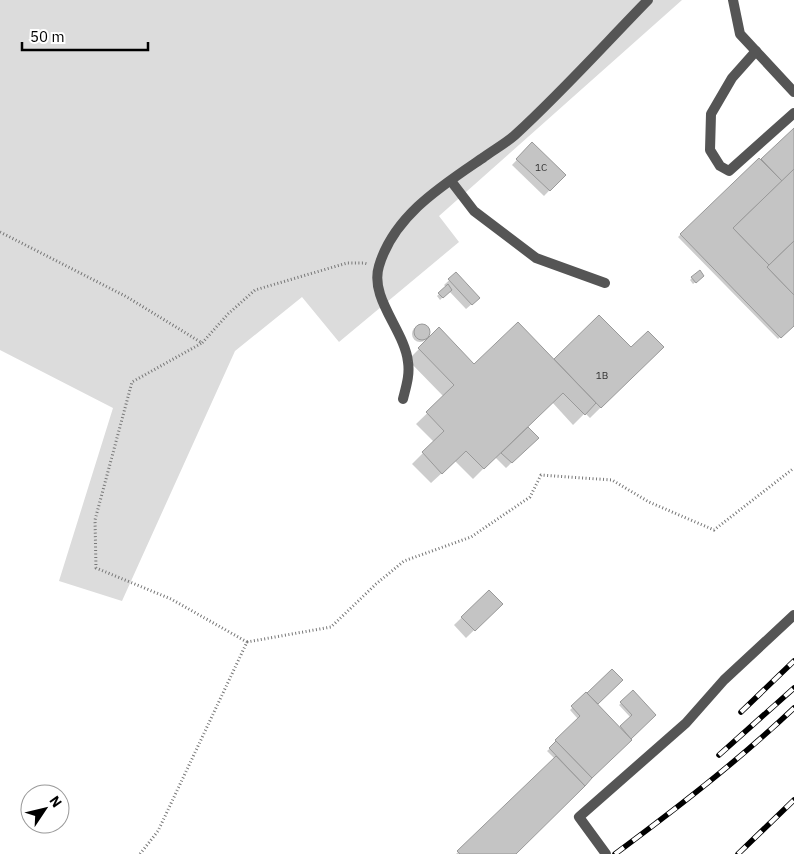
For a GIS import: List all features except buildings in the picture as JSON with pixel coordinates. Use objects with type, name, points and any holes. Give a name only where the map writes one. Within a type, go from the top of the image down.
[{"type":"lane","points":[[403,399],[408,375],[405,348],[382,298],[378,283],[378,268],[386,249],[400,225],[418,206],[514,136],[648,0]]},
{"type":"lane","points":[[733,0],[740,34],[794,92]]},
{"type":"lane","points":[[756,51],[732,78],[711,114],[710,150],[720,166],[730,171],[794,113]]},
{"type":"lane","points":[[451,181],[474,211],[536,258],[605,283]]},
{"type":"lane","points":[[606,854],[579,817],[686,723],[724,680],[794,615]]},
{"type":"path","points":[[0,232],[127,297],[202,343]]},
{"type":"path","points":[[378,268],[364,262],[347,263],[255,290],[228,314],[202,343],[132,382],[95,520],[96,568],[170,599],[247,642],[331,627],[404,561],[471,537],[530,497],[541,475],[612,480],[649,502],[714,530],[794,468]]},
{"type":"path","points":[[140,854],[158,830],[247,642]]},
{"type":"shaded area","points":[[0,0],[682,0],[439,216],[459,242],[339,342],[302,297],[235,351],[122,601],[59,581],[113,408],[0,350]]},
{"type":"railway","points":[[741,712],[794,661]]},
{"type":"railway","points":[[719,755],[794,688]]},
{"type":"railway","points":[[615,854],[707,784],[794,708]]},
{"type":"railway","points":[[738,854],[794,800]]}]
